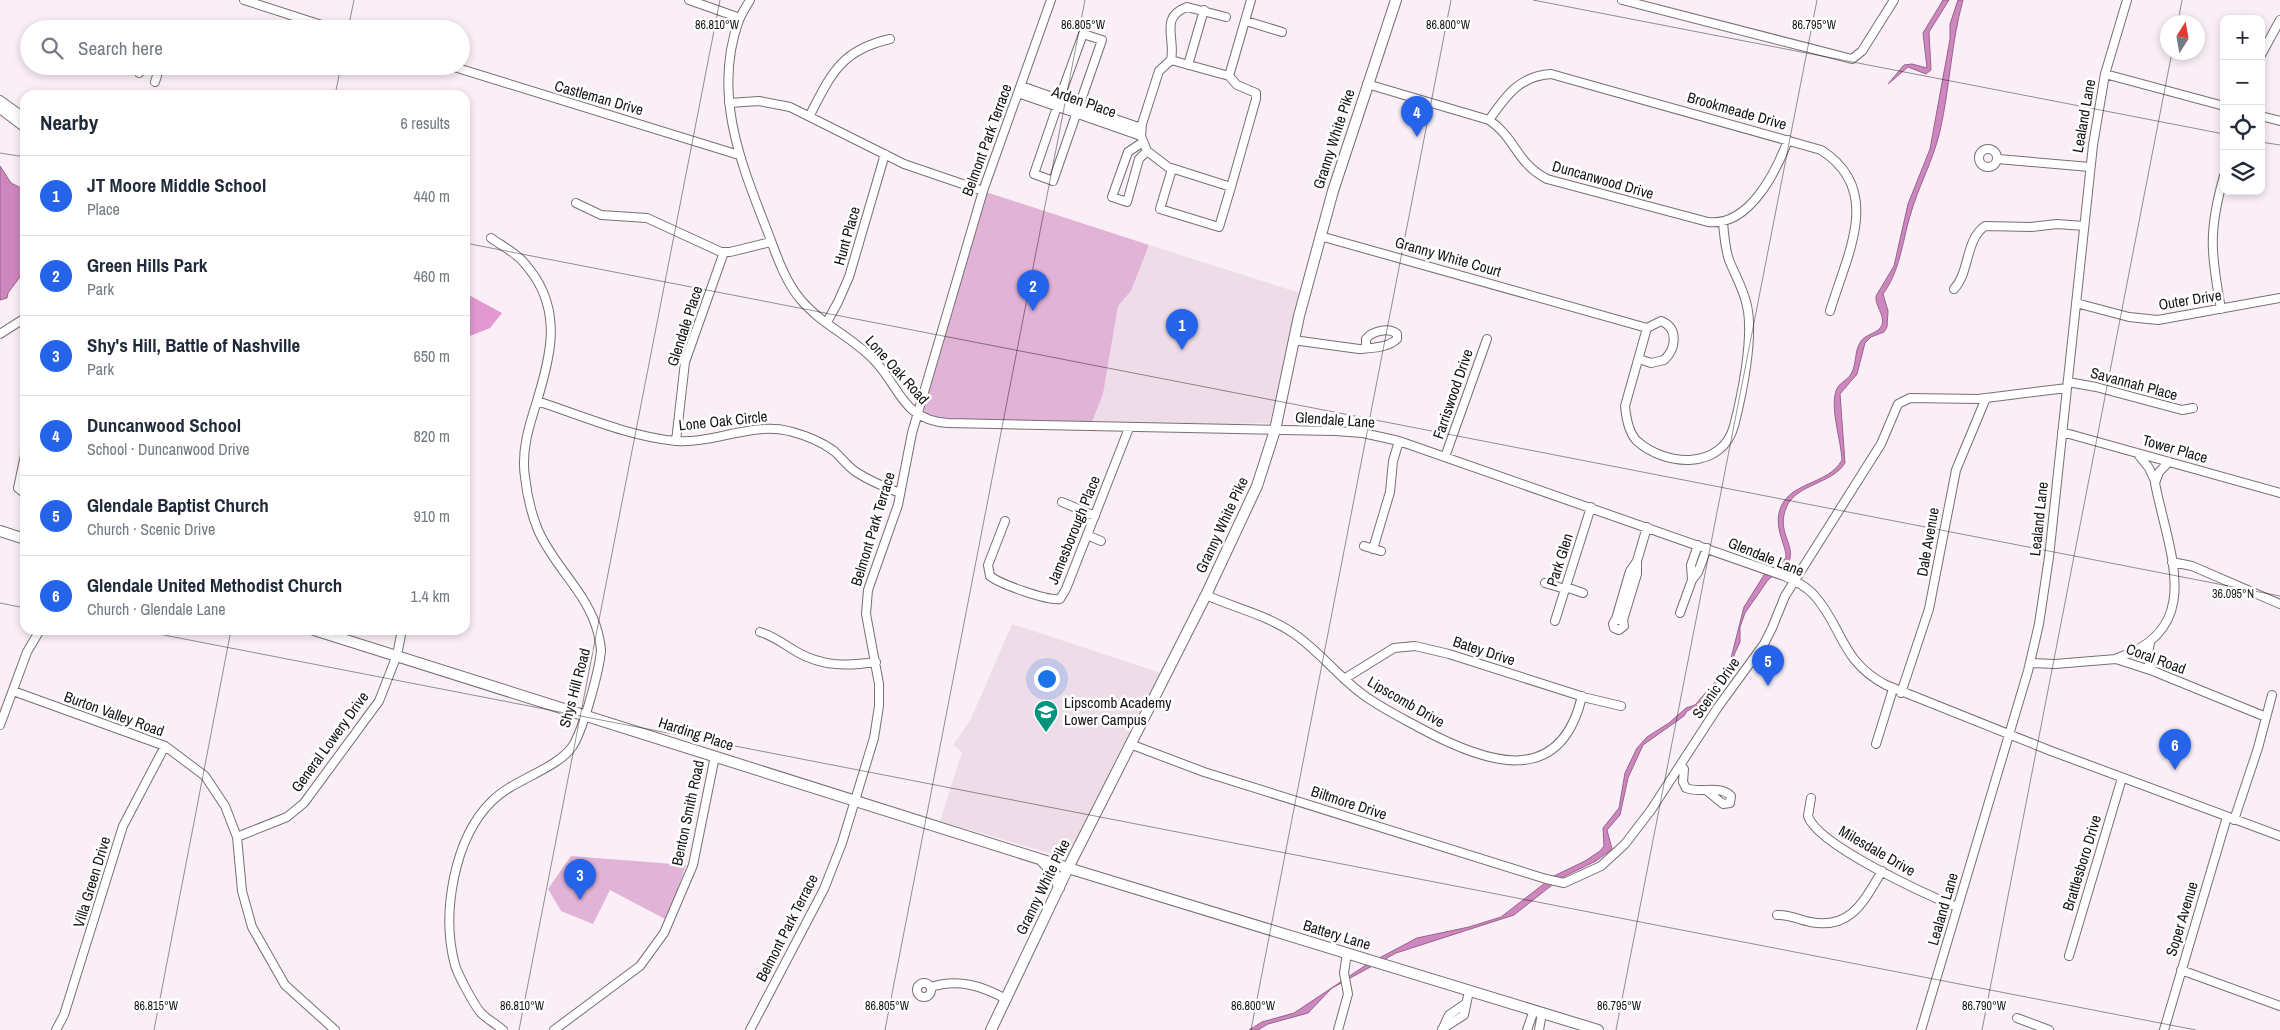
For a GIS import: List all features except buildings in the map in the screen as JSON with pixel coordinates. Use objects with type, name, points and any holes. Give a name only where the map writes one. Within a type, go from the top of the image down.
[{"type":"main road","name":"Granny White Pike","points":[[991,1030],[1068,868],[1206,595],[1257,486],[1275,430],[1293,340],[1320,236],[1367,84],[1396,0]]},
{"type":"main road","points":[[0,531],[20,537]]},
{"type":"main road","name":"Harding Place","points":[[331,635],[1068,868]]},
{"type":"main road","points":[[1038,858],[1055,874],[1059,888]]},
{"type":"main road","name":"Battery Lane","points":[[1068,868],[1598,1030]]},
{"type":"street","points":[[244,0],[306,20]]},
{"type":"street","points":[[689,0],[740,18]]},
{"type":"street","name":"Lone Oak Road","points":[[750,0],[740,18],[730,58],[728,103],[739,155],[771,242],[794,291],[808,308],[874,360],[917,415],[931,421],[948,423],[1275,430]]},
{"type":"street","points":[[1229,76],[1252,0]]},
{"type":"street","points":[[1622,0],[1848,59],[1856,58],[1894,0]]},
{"type":"street","name":"Lealand Lane","points":[[1921,1030],[2031,663],[2046,581],[2090,167],[2106,74],[2127,0]]},
{"type":"street","name":"Belmont Park Terrace","points":[[750,1030],[824,889],[855,800],[877,725],[879,698],[876,662],[867,621],[866,599],[900,493],[917,415],[982,191],[1049,1]]},
{"type":"street","points":[[1147,151],[1138,162],[1127,202],[1112,197],[1129,150],[1142,135],[1159,71],[1171,60],[1174,48],[1170,22],[1184,7],[1204,10],[1226,17]]},
{"type":"street","points":[[1188,65],[1204,10]]},
{"type":"street","points":[[2265,48],[2280,20]]},
{"type":"street","points":[[1246,21],[1282,32]]},
{"type":"street","points":[[1083,34],[1102,40],[1053,181],[1034,174],[1058,103],[1083,34]]},
{"type":"street","points":[[810,115],[840,63],[863,47],[890,39]]},
{"type":"street","points":[[1171,60],[1229,76],[1237,85],[1254,91],[1256,96],[1219,227],[1160,209],[1172,169]]},
{"type":"street","name":"Castleman Drive","points":[[470,72],[739,155]]},
{"type":"street","name":"Brookmeade Drive","points":[[1490,120],[1516,85],[1528,79],[1551,74],[1816,148],[1830,156],[1848,174],[1855,190],[1857,206],[1855,226],[1830,310]]},
{"type":"street","points":[[2106,74],[2220,105]]},
{"type":"street","points":[[155,82],[157,75]]},
{"type":"street","name":"Duncanwood Drive","points":[[1367,84],[1490,120],[1504,133],[1529,169],[1548,180],[1693,219],[1723,222]]},
{"type":"street","name":"Arden Place","points":[[1019,90],[1142,135]]},
{"type":"street","points":[[0,100],[20,114]]},
{"type":"street","points":[[728,103],[759,101],[778,103],[810,115],[885,154],[928,173],[982,191]]},
{"type":"street","points":[[0,110],[20,124]]},
{"type":"street","points":[[2265,117],[2280,121]]},
{"type":"street","points":[[1142,135],[1147,151],[1160,162],[1172,169],[1231,187]]},
{"type":"street","points":[[1639,359],[1652,363],[1664,360],[1672,348],[1674,331],[1671,327],[1662,321],[1647,328],[1625,406],[1630,431],[1637,440],[1674,458],[1697,460],[1716,454],[1728,442],[1734,427],[1744,375],[1749,320],[1747,304],[1726,249],[1723,222],[1739,215],[1752,202],[1773,170],[1788,140]]},
{"type":"street","name":"Hunt Place","points":[[827,322],[849,277],[885,154]]},
{"type":"street","points":[[1998,159],[2090,167]]},
{"type":"street","points":[[2220,195],[2211,237],[2213,263],[2221,309]]},
{"type":"street","points":[[576,203],[601,215],[647,218],[724,252],[771,242]]},
{"type":"street","points":[[1954,290],[1961,279],[1980,224],[2027,227],[2057,224],[2084,226]]},
{"type":"street","name":"Granny White Court","points":[[1320,236],[1647,328]]},
{"type":"street","name":"Shys Hill Road","points":[[491,238],[519,257],[539,285],[549,310],[552,338],[549,356],[528,427],[523,464],[528,500],[538,531],[554,558],[584,598],[595,620],[601,649],[585,715],[572,747],[556,762],[511,786],[491,801],[474,825],[461,850],[452,886],[450,921],[455,966],[480,1012],[503,1030]]},
{"type":"street","name":"Glendale Place","points":[[676,440],[685,362],[724,252]]},
{"type":"street","name":"Outer Drive","points":[[2076,303],[2144,320],[2173,319],[2280,298]]},
{"type":"street","points":[[0,334],[20,321]]},
{"type":"street","name":"Farriswood Drive","points":[[1445,457],[1487,339]]},
{"type":"street","points":[[1293,340],[1366,348]]},
{"type":"street","points":[[1986,398],[2067,385]]},
{"type":"street","name":"Savannah Place","points":[[2067,385],[2096,387],[2182,410],[2193,408]]},
{"type":"street","name":"Scenic Drive","points":[[1559,883],[1574,880],[1589,873],[1620,850],[1652,810],[1718,707],[1764,644],[1785,596],[1881,444],[1896,406],[1903,399],[1986,398]]},
{"type":"street","name":"Dale Avenue","points":[[1901,693],[1929,609],[1956,470],[1986,398]]},
{"type":"street","name":"Lone Oak Circle","points":[[537,401],[622,429],[676,440],[718,438],[741,432],[786,430],[807,436],[832,450],[853,470],[871,482],[900,493]]},
{"type":"street","name":"Jamesborough Place","points":[[1004,521],[988,565],[988,574],[999,582],[1055,600],[1060,599],[1129,428]]},
{"type":"street","name":"Glendale Lane","points":[[1275,430],[1355,432],[1399,441],[1781,574],[1809,590],[1819,602],[1841,642],[1854,660],[1875,679],[1893,689],[2122,778],[2280,836]]},
{"type":"street","name":"Tower Place","points":[[2062,432],[2280,493]]},
{"type":"street","points":[[1373,549],[1390,492],[1393,459],[1399,441]]},
{"type":"street","points":[[2116,659],[2150,644],[2164,628],[2174,604],[2176,585],[2156,483],[2150,468],[2135,452]]},
{"type":"street","points":[[2156,483],[2159,472],[2170,462]]},
{"type":"street","points":[[1062,502],[1095,516]]},
{"type":"street","name":"Park Glen","points":[[1555,621],[1591,507]]},
{"type":"street","points":[[1619,619],[1628,592],[1630,571],[1638,561],[1647,527]]},
{"type":"street","points":[[1087,535],[1101,541]]},
{"type":"street","points":[[1692,580],[1691,565],[1698,545]]},
{"type":"street","points":[[1364,546],[1381,551]]},
{"type":"street","points":[[1680,613],[1692,580],[1698,572],[1707,548]]},
{"type":"street","points":[[2172,562],[2192,566],[2280,604]]},
{"type":"street","points":[[1545,583],[1583,593]]},
{"type":"street","name":"Lipscomb Drive","points":[[1206,595],[1261,616],[1288,630],[1318,653],[1344,679],[1373,702],[1428,733],[1468,750],[1510,762],[1534,760],[1556,748],[1569,731],[1582,696]]},
{"type":"street","points":[[760,632],[820,662],[840,665],[876,662]]},
{"type":"street","points":[[0,725],[27,652],[37,635]]},
{"type":"street","name":"General Lowery Drive","points":[[237,837],[287,817],[304,804],[379,701],[397,655],[401,635]]},
{"type":"street","points":[[2150,644],[2148,658],[2153,671]]},
{"type":"street","name":"Batey Drive","points":[[1344,679],[1386,652],[1407,645],[1449,654],[1582,696],[1621,706]]},
{"type":"street","name":"Coral Road","points":[[2031,663],[2055,664],[2116,659],[2153,671],[2266,717]]},
{"type":"street","points":[[1876,744],[1893,689]]},
{"type":"street","name":"Burton Valley Road","points":[[12,691],[165,746],[205,776],[225,806],[237,837],[242,890],[252,927],[285,985],[335,1030]]},
{"type":"street","name":"Soper Avenue","points":[[2164,1030],[2181,970],[2230,818],[2258,748],[2272,695]]},
{"type":"street","name":"Biltmore Drive","points":[[1130,744],[1195,769],[1559,883]]},
{"type":"street","name":"Villa Green Drive","points":[[56,1030],[64,1015],[123,826],[165,746]]},
{"type":"street","name":"Benton Smith Road","points":[[554,1030],[640,966],[664,933],[693,864],[714,756]]},
{"type":"street","points":[[1680,766],[1684,769],[1683,782],[1686,788],[1706,790]]},
{"type":"street","name":"Brattlesboro Drive","points":[[2069,956],[2122,778]]},
{"type":"street","name":"Milesdale Drive","points":[[1811,798],[1808,816],[1816,830],[1882,872],[1958,907]]},
{"type":"street","points":[[1777,915],[1816,923],[1840,922],[1857,910],[1882,872]]},
{"type":"street","points":[[1338,1030],[1348,994],[1344,973],[1347,953]]},
{"type":"street","points":[[2181,970],[2280,1006]]},
{"type":"street","points":[[931,987],[944,984],[966,984],[980,987],[1006,999]]},
{"type":"street","points":[[1442,1030],[1449,1015],[1465,1004],[1469,991]]},
{"type":"street","points":[[1527,1030],[1538,1012]]},
{"type":"street","points":[[1538,1012],[1539,1030]]},
{"type":"street","points":[[2017,1018],[2048,1030]]},
{"type":"shaded area","points":[[1943,0],[1949,0],[1929,32],[1931,70],[1926,74],[1908,67],[1888,84],[1904,65],[1912,64],[1927,68],[1923,33]]},
{"type":"shaded area","points":[[1958,0],[1963,0],[1940,131],[1913,205],[1897,266],[1883,294],[1888,311],[1887,327],[1884,332],[1871,337],[1865,343],[1857,374],[1840,394],[1845,463],[1832,475],[1798,493],[1787,506],[1783,523],[1790,549],[1789,562],[1768,580],[1745,613],[1740,627],[1740,642],[1734,655],[1733,667],[1701,704],[1687,711],[1684,716],[1643,745],[1628,778],[1620,815],[1607,830],[1612,849],[1596,861],[1561,878],[1514,915],[1396,953],[1332,988],[1308,1013],[1268,1024],[1258,1030],[1249,1030],[1262,1022],[1294,1013],[1366,965],[1417,938],[1469,927],[1501,917],[1554,876],[1585,861],[1600,851],[1604,846],[1603,828],[1619,808],[1625,773],[1637,748],[1647,737],[1669,723],[1686,708],[1695,705],[1729,666],[1744,607],[1764,575],[1786,558],[1778,520],[1783,503],[1798,489],[1827,475],[1842,460],[1834,398],[1839,386],[1851,374],[1857,349],[1861,341],[1878,330],[1882,325],[1883,321],[1876,296],[1894,266],[1908,204],[1930,149],[1950,39],[1950,24]]},
{"type":"shaded area","points":[[0,166],[11,183],[20,188],[20,277],[8,293],[7,298],[0,300]]},
{"type":"shaded area","points":[[983,191],[1149,245],[1131,291],[1118,306],[1103,394],[1090,427],[948,423],[917,415]]},
{"type":"shaded area","points":[[1149,245],[1300,293],[1270,423],[1090,427],[1103,393],[1118,306],[1131,291]]},
{"type":"shaded area","points":[[470,296],[502,313],[490,328],[470,336]]},
{"type":"shaded area","name":"Lipscomb Academy Lower Campus","points":[[1012,624],[1161,673],[1069,854],[1062,857],[940,821],[962,752],[953,745],[970,721]]},
{"type":"shaded area","points":[[571,856],[686,865],[667,920],[610,890],[593,924],[561,911],[548,889]]},
{"type":"place","name":"Duncanwood School","points":[[1417,137]]},
{"type":"place","name":"Green Hills Park","points":[[1033,311]]},
{"type":"place","name":"JT Moore Middle School","points":[[1182,350]]},
{"type":"place","name":"Glendale Baptist Church","points":[[1768,686]]},
{"type":"place","name":"Lipscomb Academy Lower Campus","points":[[1046,733]]},
{"type":"place","name":"Glendale United Methodist Church","points":[[2175,770]]},
{"type":"place","name":"Shy's Hill, Battle of Nashville","points":[[580,900]]}]
